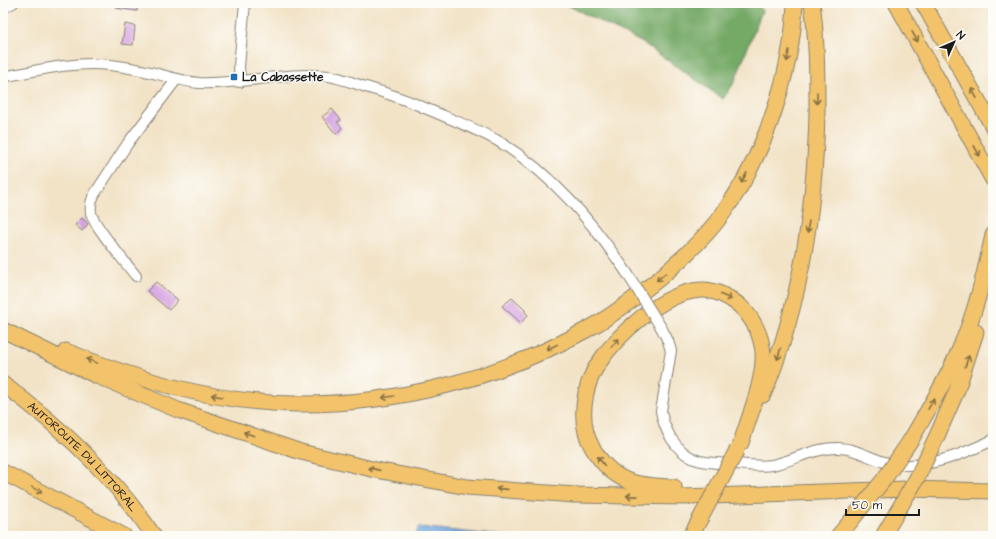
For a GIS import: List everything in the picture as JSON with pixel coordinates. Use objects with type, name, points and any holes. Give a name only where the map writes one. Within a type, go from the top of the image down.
[{"type":"highway","points":[[3,323],[85,358],[130,375],[169,386],[223,397],[295,404],[370,399],[426,391],[485,374],[546,350],[588,329],[632,300],[683,258],[720,217],[736,193],[758,154],[776,106],[786,68],[795,3]]},
{"type":"highway","points":[[691,535],[739,446],[774,369],[789,321],[802,266],[812,202],[816,151],[816,27],[812,3]]},
{"type":"highway","points":[[896,3],[993,180]]},
{"type":"highway","points":[[923,3],[993,127]]},
{"type":"highway","points":[[838,536],[885,478],[912,438],[945,379],[961,346],[976,301],[993,235]]},
{"type":"highway","points":[[883,536],[917,478],[957,390],[980,321],[993,272]]},
{"type":"highway","points":[[739,446],[759,383],[763,353],[759,334],[753,320],[745,310],[732,299],[717,293],[702,290],[686,292],[656,307],[641,317],[611,347],[598,364],[590,380],[584,403],[584,421],[586,432],[591,445],[606,467],[624,479],[634,483],[655,486],[811,492]]},
{"type":"highway","points":[[3,330],[97,376],[178,410],[301,452],[376,470],[467,487],[575,495],[683,497],[907,489],[993,491]]},
{"type":"highway","name":"AUTOROUTE DU LITTORAL","points":[[3,384],[54,425],[80,449],[133,507],[154,536]]},
{"type":"highway","points":[[3,472],[124,536]]},
{"type":"highway","points":[[75,511],[133,536]]},
{"type":"street","points":[[3,8],[13,3]]},
{"type":"street","points":[[240,82],[245,3]]},
{"type":"street","points":[[3,77],[56,66],[84,64],[109,65],[141,70],[176,80],[198,83],[240,82],[295,75],[328,76],[401,98],[468,126],[498,141],[547,176],[592,225],[627,273],[662,329],[671,351],[661,410],[662,419],[665,428],[676,445],[683,452],[694,459],[710,462],[770,465],[820,450],[837,448],[856,452],[888,463],[912,465],[944,460],[993,440]]},
{"type":"street","points":[[136,276],[96,224],[91,214],[90,203],[128,143],[176,80]]},
{"type":"green space","points":[[563,3],[757,3],[762,11],[734,83],[723,99],[643,43]]},
{"type":"water","points":[[419,527],[502,536],[415,536]]},
{"type":"building","points":[[116,3],[138,3],[137,11],[116,8]]},
{"type":"building","points":[[125,24],[135,26],[133,45],[122,44]]},
{"type":"building","points":[[332,109],[341,120],[337,122],[342,128],[336,134],[322,117]]},
{"type":"building","points":[[82,218],[88,224],[82,231],[75,225]]},
{"type":"building","points":[[156,282],[178,300],[169,310],[147,291]]},
{"type":"building","points":[[512,298],[525,310],[528,315],[521,323],[502,306]]},
{"type":"place","name":"La Cabassette","points":[[234,77]]}]
